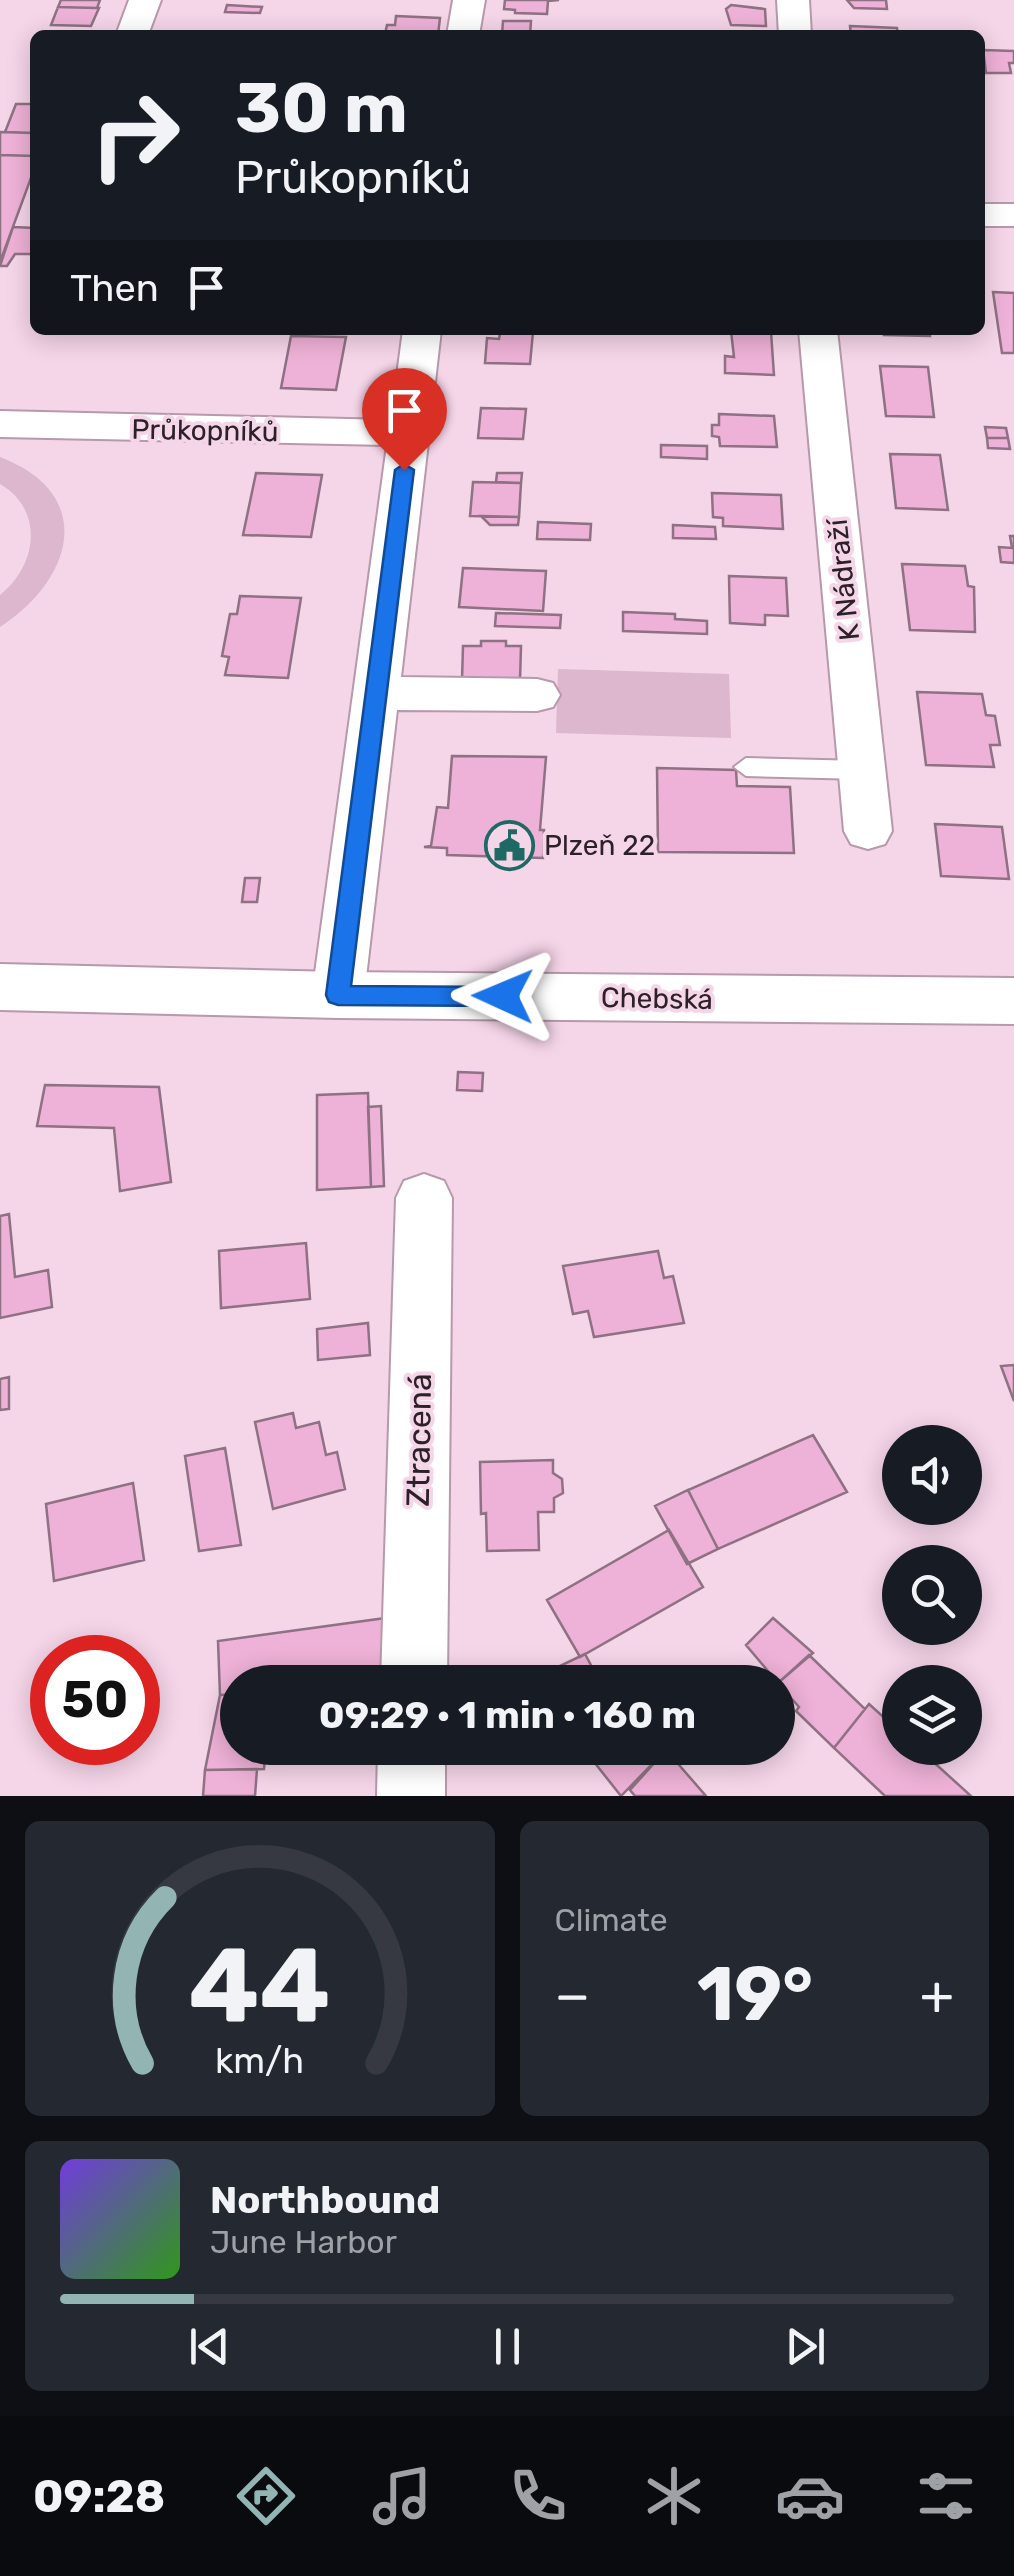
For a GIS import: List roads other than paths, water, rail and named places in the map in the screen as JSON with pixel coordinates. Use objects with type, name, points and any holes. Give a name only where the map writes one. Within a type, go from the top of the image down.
[{"type":"main road","name":"Chebská","points":[[0,987],[338,995],[1014,1001]]},
{"type":"street","points":[[134,30],[145,0]]},
{"type":"street","points":[[464,30],[468,0]]},
{"type":"street","points":[[793,0],[795,30]]},
{"type":"street","points":[[985,214],[1014,215]]},
{"type":"street","points":[[338,995],[421,335]]},
{"type":"street","name":"K Nádraží","points":[[818,335],[868,831]]},
{"type":"street","name":"Průkopníků","points":[[0,424],[409,433]]},
{"type":"street","points":[[376,693],[537,695]]},
{"type":"street","name":"Ztracená","points":[[414,1665],[424,1198]]},
{"type":"street","points":[[412,1765],[412,1796]]},
{"type":"lane","points":[[746,767],[862,770]]},
{"type":"place","name":"Plzeň 22","points":[[509,845]]}]
